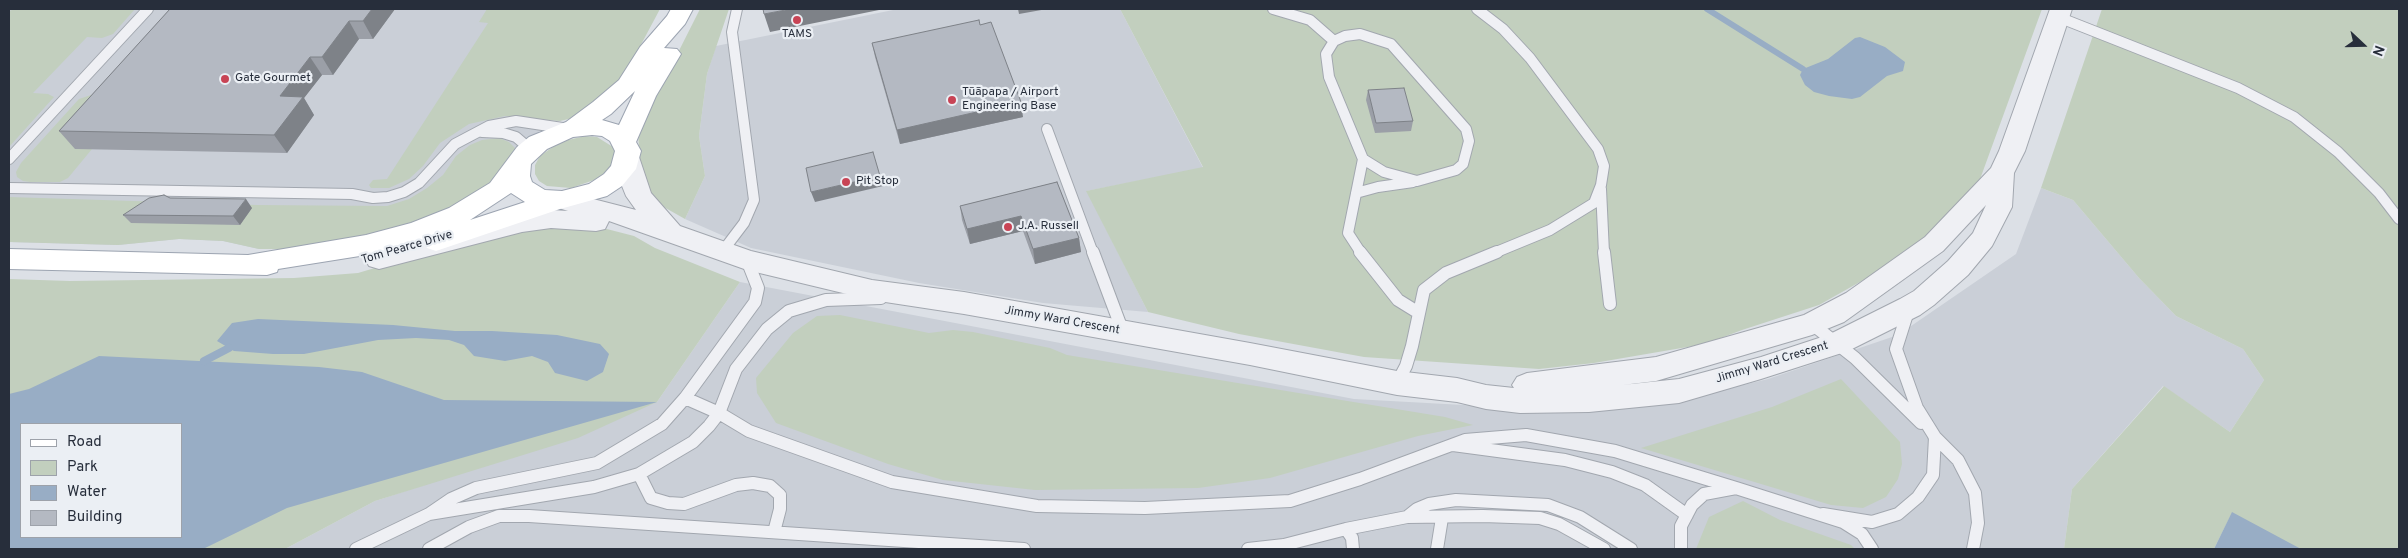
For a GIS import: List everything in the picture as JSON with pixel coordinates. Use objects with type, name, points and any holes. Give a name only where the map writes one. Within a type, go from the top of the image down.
[{"type":"main road","points":[[680,14],[669,53],[644,96],[626,149],[623,169],[598,190],[561,200],[543,199],[530,194],[520,186],[517,176],[522,159],[538,143],[572,129],[622,90],[637,71],[648,52],[680,14]]},
{"type":"main road","points":[[572,129],[600,128],[615,132],[626,149]]},
{"type":"main road","name":"Tom Pearce Drive","points":[[250,264],[366,245],[438,224],[458,216],[485,199],[509,178],[522,159]]},
{"type":"main road","name":"Tom Pearce Drive","points":[[9,259],[250,264],[315,269],[379,258],[517,216],[561,200]]},
{"type":"street","name":"Jimmy Ward Crescent","points":[[1457,390],[1537,384],[1656,370],[1812,324],[1856,300],[1934,244],[2001,173],[2012,151],[2059,13]]},
{"type":"street","name":"Jimmy Ward Crescent","points":[[626,149],[633,181],[639,196],[656,218],[672,232]]},
{"type":"street","name":"Jimmy Ward Crescent","points":[[561,200],[621,215],[747,260],[872,290],[923,297],[1250,354],[1397,383],[1457,390],[1486,397],[1520,401],[1589,400],[1679,391],[1761,368],[1838,343],[1910,307],[1924,298],[1958,268],[1983,239],[1998,207],[2001,193],[2001,173]]},
{"type":"street","points":[[379,258],[441,245],[522,223],[551,219],[672,232]]},
{"type":"lane","points":[[9,159],[148,9]]},
{"type":"lane","points":[[722,252],[747,217],[754,200],[732,32],[736,9]]},
{"type":"lane","points":[[1274,9],[1310,20],[1334,41]]},
{"type":"lane","points":[[1478,9],[1503,29],[1530,58],[1598,149],[1604,166],[1601,185],[1602,239],[1610,304]]},
{"type":"lane","points":[[2059,13],[2238,88],[2294,117],[2338,152],[2379,193],[2399,219]]},
{"type":"lane","points":[[1356,193],[1378,187],[1417,181],[1456,170],[1463,164],[1469,141],[1466,129],[1391,44],[1360,34],[1345,36],[1334,41],[1326,54],[1329,77],[1363,159],[1356,193],[1348,233],[1356,247],[1398,300],[1420,313]]},
{"type":"lane","points":[[9,188],[352,194],[373,198],[388,197],[419,183],[448,150],[471,134],[510,121],[572,129]]},
{"type":"lane","points":[[1047,129],[1123,332]]},
{"type":"lane","points":[[471,134],[497,132],[516,137],[523,143],[522,159]]},
{"type":"lane","points":[[1363,159],[1384,172],[1417,181]]},
{"type":"lane","points":[[1397,383],[1406,366],[1424,290],[1446,273],[1550,230],[1576,216],[1594,203],[1601,185]]},
{"type":"lane","points":[[356,549],[429,514],[451,499],[476,488],[597,463],[662,424],[685,398],[755,302],[758,288],[747,260]]},
{"type":"lane","points":[[429,514],[594,487],[639,474],[693,442],[709,426],[719,413],[736,369],[767,329],[789,311],[809,303],[826,300],[923,297]]},
{"type":"lane","points":[[1823,514],[1872,522],[1898,514],[1918,497],[1934,475],[1935,437],[1916,408],[1896,350],[1910,307]]},
{"type":"lane","points":[[1812,324],[1838,343],[1958,460],[1974,493],[1978,523],[1973,549]]},
{"type":"lane","points":[[685,398],[719,413],[749,431],[892,482],[1037,506],[1145,508],[1290,501],[1360,479],[1465,440],[1526,435],[1544,437],[1614,451],[1823,514],[1843,522],[1862,534],[1872,549]]},
{"type":"lane","points":[[1451,445],[1565,460],[1612,472],[1645,485],[1670,501],[1686,515]]},
{"type":"lane","points":[[639,474],[651,498],[668,503],[684,504],[708,497],[736,485],[754,483],[770,486],[780,495],[780,509],[774,532]]},
{"type":"lane","points":[[1681,549],[1682,526],[1692,504],[1704,494],[1736,488]]},
{"type":"lane","points":[[1408,517],[1417,509],[1428,504],[1456,500],[1548,506],[1580,517],[1632,549]]},
{"type":"lane","points":[[429,549],[469,527],[500,516],[529,516],[1024,549]]},
{"type":"lane","points":[[1248,549],[1284,545],[1346,529],[1408,517],[1483,516],[1540,518],[1559,524],[1604,549]]},
{"type":"lane","points":[[1437,549],[1442,518]]},
{"type":"lane","points":[[1346,529],[1352,538],[1353,549]]},
{"type":"shaded area","points":[[9,9],[660,9],[560,121],[550,120],[516,156],[503,176],[259,249],[223,241],[179,239],[118,245],[9,242]]},
{"type":"shaded area","points":[[898,9],[1120,9],[1203,168],[1087,191],[1148,312],[1043,303],[919,283],[751,248],[685,219],[705,176],[699,136],[707,74],[716,46]]},
{"type":"shaded area","points":[[2041,188],[2073,200],[2139,278],[2176,316],[2243,349],[2264,380],[2230,432],[2163,386],[2072,489],[2064,549],[285,549],[375,501],[458,474],[657,402],[740,282],[1354,399],[1500,407],[1657,406],[1768,379],[1898,335],[2016,254]]},
{"type":"green space","points":[[15,9],[135,9],[113,34],[102,38],[87,37],[33,93],[48,94],[54,97],[9,147],[9,11]]},
{"type":"green space","points":[[487,9],[660,9],[621,82],[573,118],[560,121],[505,116],[469,124],[440,143],[423,166],[409,179],[389,188],[371,188],[369,185],[373,180],[387,179],[488,23],[479,22]]},
{"type":"green space","points":[[700,9],[729,9],[707,74],[699,136],[705,176],[685,219],[662,206],[651,197],[640,165],[638,132]]},
{"type":"green space","points":[[1120,9],[2042,9],[1979,182],[1906,256],[1819,305],[1705,344],[1594,363],[1539,369],[1364,357],[1239,334],[1148,312],[1086,191],[1203,167]]},
{"type":"green space","points":[[2102,9],[2399,9],[2399,549],[2222,549],[2231,515],[2214,549],[2064,549],[2072,489],[2164,386],[2230,432],[2264,380],[2243,349],[2176,316],[2139,278],[2073,200],[2041,188]]},
{"type":"green space","points":[[91,95],[122,95],[75,148],[92,149],[68,178],[60,182],[30,182],[23,181],[17,177],[16,172],[21,163],[79,99]]},
{"type":"green space","points":[[585,136],[597,137],[613,147],[615,154],[613,163],[607,171],[597,179],[571,188],[547,186],[539,181],[535,174],[535,165],[540,156],[560,142]]},
{"type":"green space","points":[[499,138],[509,142],[516,149],[482,194],[391,233],[298,249],[259,249],[223,241],[179,239],[118,245],[9,242],[9,197],[257,205],[387,206],[409,199],[427,188],[443,175],[456,156],[470,145],[482,140]]},
{"type":"green space","points":[[562,224],[599,227],[634,236],[655,248],[740,282],[657,402],[578,438],[375,501],[285,549],[9,549],[9,279],[70,281],[294,278],[358,273],[489,234]]},
{"type":"green space","points":[[840,315],[929,333],[953,330],[973,332],[1050,348],[1067,355],[1445,417],[1473,425],[1418,436],[1270,478],[1198,488],[1035,490],[943,480],[888,464],[776,423],[757,393],[756,378],[793,333],[817,316]]},
{"type":"green space","points":[[1841,379],[1900,442],[1902,464],[1898,479],[1886,497],[1863,508],[1831,505],[1641,448],[1772,407]]},
{"type":"green space","points":[[1743,501],[1780,520],[1851,545],[1855,549],[1696,549],[1709,517]]},
{"type":"water","points":[[1860,37],[1885,47],[1905,62],[1903,71],[1887,76],[1860,97],[1852,99],[1814,92],[1805,85],[1800,75],[1803,69],[1828,59],[1855,38]]},
{"type":"water","points":[[258,319],[557,335],[600,344],[609,354],[603,372],[587,381],[555,373],[548,362],[532,356],[505,361],[474,356],[464,345],[449,340],[416,338],[378,340],[304,354],[234,351],[217,341],[232,323]]},
{"type":"water","points":[[99,356],[319,367],[362,372],[444,400],[657,402],[287,508],[203,549],[9,549],[9,394],[29,389]]},
{"type":"water","points":[[2232,512],[2301,549],[2214,549]]},
{"type":"building","name":"Gate Gourmet","points":[[170,9],[372,9],[363,21],[349,21],[322,57],[310,57],[280,96],[303,97],[274,135],[59,131]]},
{"type":"building","points":[[763,9],[791,9],[764,14]]},
{"type":"building","name":"Tūāpapa / Airport Engineering Base","points":[[979,20],[980,25],[991,22],[1021,102],[897,130],[872,43]]},
{"type":"building","points":[[1404,88],[1413,121],[1376,123],[1368,90]]},
{"type":"building","points":[[873,152],[880,176],[811,192],[806,168]]},
{"type":"building","points":[[1057,182],[1079,238],[1033,249],[1021,216],[967,229],[960,206]]},
{"type":"building","points":[[164,195],[170,198],[246,199],[233,216],[123,215],[149,198]]},
{"type":"waterway","points":[[1707,9],[1803,69]]},
{"type":"waterway","points":[[204,361],[229,348]]},
{"type":"place","name":"TAMS","points":[[797,20]]},
{"type":"place","name":"Gate Gourmet","points":[[225,79]]},
{"type":"place","name":"Tūāpapa / Airport Engineering Base","points":[[952,100]]},
{"type":"place","name":"Pit Stop","points":[[846,182]]},
{"type":"place","name":"J.A. Russell","points":[[1008,227]]}]
